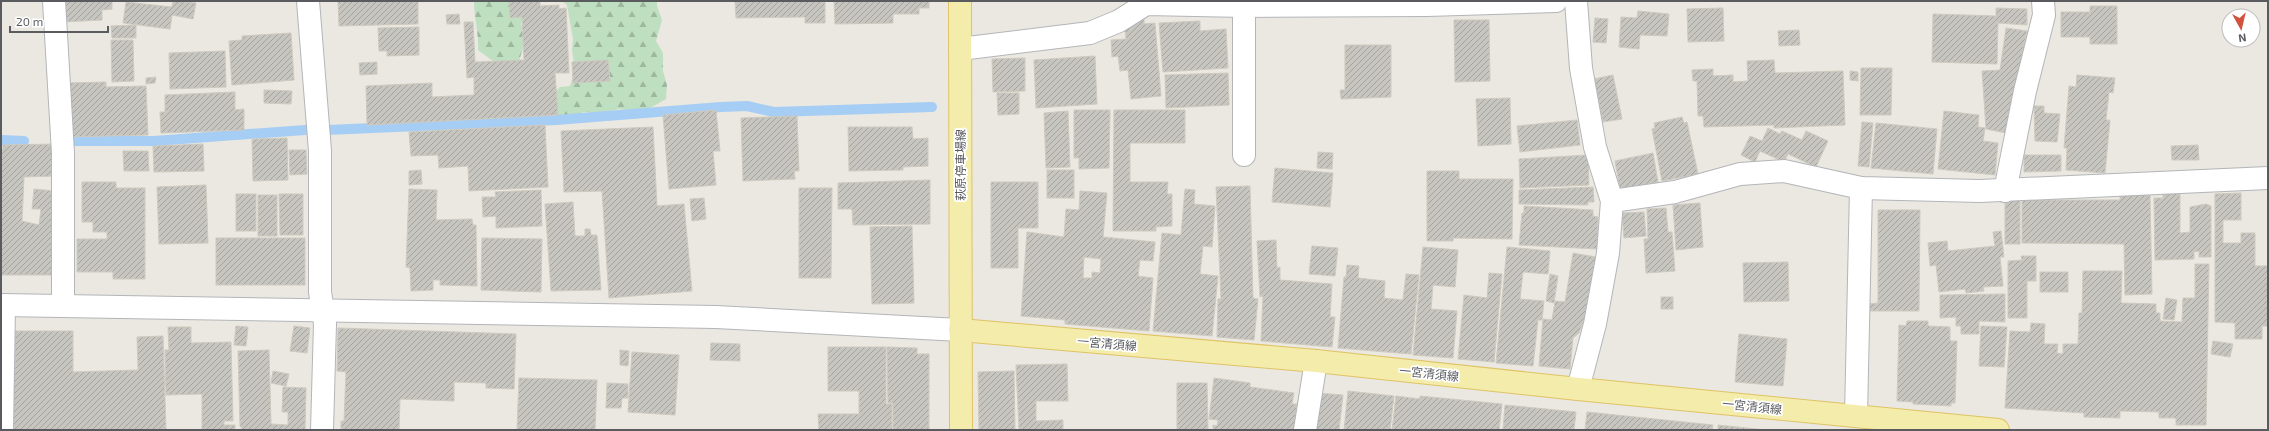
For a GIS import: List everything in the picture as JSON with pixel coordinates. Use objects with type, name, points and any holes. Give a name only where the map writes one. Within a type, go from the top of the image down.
[{"type":"main road","name":"萩原停車場線","points":[[960,1],[960,330]]},
{"type":"main road","name":"一宮清須線","points":[[960,330],[1316,361],[1578,389],[1998,430]]},
{"type":"main road","points":[[960,330],[961,430]]},
{"type":"street","points":[[54,1],[63,153],[64,305]]},
{"type":"street","points":[[308,1],[320,150],[320,292],[325,324],[322,430]]},
{"type":"street","points":[[960,49],[1090,33],[1119,21],[1146,4],[1427,5],[1556,1]]},
{"type":"street","points":[[1576,1],[1581,68],[1595,147],[1612,202],[1608,253],[1595,324],[1578,389]]},
{"type":"street","points":[[2005,191],[2025,91],[2044,15],[2043,1]]},
{"type":"street","points":[[1244,155],[1245,4]]},
{"type":"street","points":[[1612,202],[1675,192],[1740,174],[1784,171],[1861,188],[2005,191],[2268,178]]},
{"type":"street","points":[[1856,416],[1861,188]]},
{"type":"street","points":[[2,430],[3,305],[323,309],[716,317],[960,330]]},
{"type":"street","points":[[1305,430],[1316,361]]},
{"type":"green space","points":[[474,1],[539,1],[527,8],[521,23],[525,42],[518,64],[493,61],[478,50]]},
{"type":"green space","points":[[562,1],[657,1],[657,6],[662,20],[656,41],[663,53],[663,71],[667,85],[666,99],[652,107],[638,112],[619,109],[601,113],[584,112],[566,118],[555,113],[554,93],[560,87],[570,86],[575,70],[572,50],[573,39],[567,5]]},
{"type":"building","points":[[63,1],[112,1],[112,9],[102,10],[102,20],[63,22]]},
{"type":"building","points":[[173,1],[196,3],[193,19],[172,15],[170,29],[123,23],[126,2],[172,7]]},
{"type":"building","points":[[338,1],[418,1],[418,24],[339,26]]},
{"type":"building","points":[[509,1],[540,1],[540,6],[559,5],[559,9],[566,8],[569,73],[555,73],[558,115],[367,125],[366,86],[432,83],[432,97],[474,95],[474,77],[467,78],[464,22],[473,22],[475,62],[524,60],[522,17],[510,18]]},
{"type":"building","points":[[735,1],[825,1],[825,23],[805,23],[805,17],[736,18]]},
{"type":"building","points":[[834,1],[929,1],[929,8],[919,8],[919,14],[893,14],[893,23],[835,24]]},
{"type":"building","points":[[2090,6],[2117,6],[2117,44],[2090,44],[2090,37],[2061,37],[2061,12],[2090,12]]},
{"type":"building","points":[[1723,8],[1724,41],[1688,42],[1687,9]]},
{"type":"building","points":[[1996,8],[2027,9],[2027,25],[1998,23],[1997,64],[1932,62],[1933,14],[1996,16]]},
{"type":"building","points":[[1638,11],[1669,14],[1667,36],[1640,35],[1639,49],[1619,47],[1621,17],[1637,18]]},
{"type":"building","points":[[459,14],[460,24],[447,24],[446,15]]},
{"type":"building","points":[[1131,18],[1144,18],[1144,24],[1155,23],[1161,96],[1131,99],[1128,70],[1120,71],[1118,56],[1112,57],[1111,40],[1126,39],[1125,27],[1132,27]]},
{"type":"building","points":[[1595,18],[1608,19],[1606,43],[1593,42]]},
{"type":"building","points":[[1454,20],[1489,20],[1490,81],[1455,82]]},
{"type":"building","points":[[1200,21],[1200,31],[1226,29],[1228,68],[1163,72],[1159,23]]},
{"type":"building","points":[[136,25],[136,38],[112,38],[111,26]]},
{"type":"building","points":[[419,27],[419,55],[387,56],[387,51],[379,51],[378,28]]},
{"type":"building","points":[[2006,28],[2027,31],[2006,133],[1986,129],[1982,71],[2000,70]]},
{"type":"building","points":[[1799,30],[1800,45],[1779,46],[1778,31]]},
{"type":"building","points":[[291,33],[294,80],[232,85],[229,41],[242,40],[242,36]]},
{"type":"building","points":[[111,40],[133,40],[134,81],[112,82]]},
{"type":"building","points":[[1345,45],[1391,45],[1391,97],[1341,99],[1340,90],[1345,90]]},
{"type":"building","points":[[225,51],[226,87],[170,89],[169,53]]},
{"type":"building","points":[[1095,56],[1097,104],[1036,108],[1034,60]]},
{"type":"building","points":[[1025,58],[1025,91],[993,92],[992,59]]},
{"type":"building","points":[[608,60],[610,81],[573,83],[572,62]]},
{"type":"building","points":[[1774,60],[1775,73],[1843,71],[1845,125],[1774,128],[1774,125],[1704,127],[1703,116],[1698,116],[1697,81],[1693,81],[1692,70],[1713,69],[1713,76],[1733,75],[1733,82],[1748,81],[1747,61]]},
{"type":"building","points":[[377,62],[377,74],[360,75],[359,63]]},
{"type":"building","points":[[1861,68],[1892,68],[1891,115],[1860,115]]},
{"type":"building","points":[[1850,71],[1858,72],[1858,81],[1850,80]]},
{"type":"building","points":[[1228,73],[1229,105],[1166,108],[1165,75]]},
{"type":"building","points":[[1613,75],[1622,119],[1603,122],[1594,79]]},
{"type":"building","points":[[2077,75],[2115,78],[2113,93],[2109,92],[2106,120],[2110,120],[2105,173],[2066,170],[2067,148],[2064,148],[2069,86],[2076,87]]},
{"type":"building","points":[[156,77],[155,83],[146,84],[146,78]]},
{"type":"building","points":[[106,82],[106,87],[146,86],[148,135],[69,137],[68,83]]},
{"type":"building","points":[[264,90],[292,91],[291,104],[264,103]]},
{"type":"building","points":[[235,92],[235,110],[244,109],[244,130],[161,133],[160,112],[165,112],[165,95]]},
{"type":"building","points":[[997,93],[1019,93],[1019,114],[998,115]]},
{"type":"building","points":[[1510,98],[1511,144],[1478,146],[1476,99]]},
{"type":"building","points":[[2034,106],[2044,106],[2044,113],[2060,114],[2057,142],[2035,141]]},
{"type":"building","points":[[716,110],[720,151],[713,151],[716,185],[669,189],[663,115]]},
{"type":"building","points":[[1074,110],[1110,110],[1109,168],[1079,169],[1079,158],[1074,158]]},
{"type":"building","points":[[1114,110],[1185,110],[1185,143],[1130,143],[1130,182],[1168,182],[1167,194],[1172,194],[1172,226],[1156,227],[1156,231],[1113,231]]},
{"type":"building","points":[[1068,111],[1070,167],[1046,168],[1044,113]]},
{"type":"building","points":[[1944,111],[1979,115],[1978,127],[1985,128],[1983,141],[1998,143],[1995,175],[1938,169]]},
{"type":"building","points":[[797,116],[799,171],[794,171],[795,179],[743,181],[741,118]]},
{"type":"building","points":[[1682,117],[1684,123],[1687,122],[1698,174],[1662,181],[1652,129],[1655,128],[1654,123]]},
{"type":"building","points":[[1577,120],[1580,145],[1520,152],[1517,126]]},
{"type":"building","points":[[1862,122],[1873,123],[1869,167],[1858,166]]},
{"type":"building","points":[[1876,123],[1937,129],[1933,174],[1871,168]]},
{"type":"building","points":[[545,125],[548,187],[469,191],[468,166],[439,168],[438,155],[411,156],[409,132]]},
{"type":"building","points":[[653,127],[657,206],[684,204],[692,291],[609,298],[602,191],[564,192],[561,131]]},
{"type":"building","points":[[848,127],[912,127],[913,139],[928,138],[928,166],[903,167],[903,170],[849,171]]},
{"type":"building","points":[[1768,128],[1780,134],[1782,131],[1802,140],[1806,131],[1828,141],[1816,167],[1788,154],[1784,162],[1760,151],[1755,162],[1741,155],[1750,136],[1762,141]]},
{"type":"building","points":[[287,138],[288,180],[253,181],[252,139]]},
{"type":"building","points":[[55,144],[55,176],[24,177],[22,221],[39,225],[41,209],[32,209],[34,189],[54,191],[56,275],[1,275],[1,149],[3,149],[3,145]]},
{"type":"building","points":[[203,144],[204,171],[154,172],[153,146]]},
{"type":"building","points":[[2198,145],[2199,160],[2172,160],[2171,146]]},
{"type":"building","points":[[289,150],[306,150],[307,174],[290,175]]},
{"type":"building","points":[[123,151],[148,151],[149,171],[124,171]]},
{"type":"building","points":[[1318,152],[1333,153],[1332,169],[1317,168]]},
{"type":"building","points":[[1653,153],[1658,182],[1620,189],[1615,161]]},
{"type":"building","points":[[1588,155],[1589,185],[1520,188],[1519,159]]},
{"type":"building","points":[[2024,155],[2061,155],[2061,171],[2024,172]]},
{"type":"building","points":[[1275,168],[1333,173],[1330,207],[1272,202]]},
{"type":"building","points":[[421,170],[422,184],[409,185],[409,171]]},
{"type":"building","points":[[1047,170],[1074,170],[1074,198],[1047,198]]},
{"type":"building","points":[[1427,171],[1459,171],[1459,179],[1513,179],[1512,239],[1453,238],[1453,241],[1427,241]]},
{"type":"building","points":[[930,180],[930,224],[853,225],[852,209],[838,209],[838,183]]},
{"type":"building","points":[[82,182],[116,182],[116,188],[145,188],[145,279],[113,279],[113,272],[77,272],[77,239],[107,239],[107,232],[93,232],[93,222],[82,222]]},
{"type":"building","points":[[991,182],[1038,182],[1038,228],[1018,228],[1018,268],[991,268]]},
{"type":"building","points":[[206,185],[208,243],[159,244],[157,187]]},
{"type":"building","points":[[1250,186],[1253,298],[1258,299],[1254,340],[1217,337],[1218,299],[1221,299],[1216,187]]},
{"type":"building","points":[[1593,187],[1594,202],[1588,202],[1588,205],[1519,204],[1519,190]]},
{"type":"building","points":[[799,188],[832,188],[831,278],[799,278]]},
{"type":"building","points":[[409,189],[437,190],[436,220],[472,219],[473,225],[476,225],[477,286],[440,285],[440,280],[433,280],[433,290],[411,291],[410,268],[406,267]]},
{"type":"building","points":[[1185,189],[1195,190],[1194,204],[1215,206],[1212,247],[1203,246],[1200,274],[1218,276],[1212,336],[1153,331],[1162,233],[1181,235]]},
{"type":"building","points":[[541,190],[542,226],[496,228],[496,216],[483,217],[482,197],[496,197],[495,192]]},
{"type":"building","points":[[2180,190],[2180,233],[2190,232],[2190,207],[2206,204],[2211,206],[2211,257],[2199,257],[2199,251],[2194,252],[2194,259],[2155,260],[2154,198],[2163,198],[2163,191]]},
{"type":"building","points":[[1080,191],[1107,193],[1103,237],[1155,242],[1153,261],[1140,260],[1138,276],[1153,278],[1149,331],[1065,324],[1065,320],[1021,316],[1027,232],[1064,237],[1066,209],[1079,210]],"holes":[[[1084,257],[1101,259],[1100,273],[1092,272],[1092,278],[1083,278]]]},
{"type":"building","points":[[2241,193],[2241,220],[2223,220],[2223,243],[2241,243],[2241,233],[2255,233],[2255,266],[2268,266],[2268,326],[2262,326],[2262,339],[2235,339],[2235,323],[2215,322],[2215,194]]},
{"type":"building","points":[[236,194],[256,194],[256,231],[236,231]]},
{"type":"building","points":[[279,194],[303,194],[303,235],[280,235]]},
{"type":"building","points":[[2120,194],[2150,194],[2152,294],[2125,295],[2124,244],[2022,243],[2022,200],[2120,200]]},
{"type":"building","points":[[258,195],[277,195],[277,236],[258,236]]},
{"type":"building","points":[[704,198],[706,219],[692,221],[690,199]]},
{"type":"building","points":[[2005,200],[2020,200],[2020,244],[2005,244]]},
{"type":"building","points":[[573,202],[575,236],[585,236],[585,229],[590,229],[591,235],[597,235],[601,290],[551,291],[545,204]]},
{"type":"building","points":[[1700,203],[1703,247],[1676,250],[1673,205]]},
{"type":"building","points":[[1524,206],[1593,210],[1593,216],[1598,217],[1597,249],[1519,245]]},
{"type":"building","points":[[1666,208],[1668,232],[1672,232],[1675,271],[1646,273],[1644,239],[1648,239],[1647,209]]},
{"type":"building","points":[[1878,210],[1920,210],[1919,311],[1867,311],[1867,304],[1878,303]]},
{"type":"building","points":[[1644,212],[1646,236],[1624,238],[1622,213]]},
{"type":"building","points":[[912,226],[914,303],[872,304],[870,227]]},
{"type":"building","points":[[2001,231],[2004,257],[2000,257],[2003,286],[1983,287],[1984,291],[1966,293],[1965,289],[1939,292],[1936,265],[1930,266],[1928,243],[1947,241],[1948,251],[1995,246],[1993,232]]},
{"type":"building","points":[[216,238],[305,238],[305,285],[216,285]]},
{"type":"building","points":[[482,238],[542,239],[541,292],[481,290]]},
{"type":"building","points":[[1276,240],[1277,268],[1280,267],[1280,280],[1332,284],[1330,317],[1335,317],[1332,347],[1261,341],[1263,296],[1260,297],[1257,241]]},
{"type":"building","points":[[1312,246],[1338,248],[1335,276],[1309,274]]},
{"type":"building","points":[[1423,247],[1458,250],[1455,287],[1433,285],[1431,309],[1457,311],[1453,358],[1413,355]]},
{"type":"building","points":[[1507,247],[1550,251],[1548,274],[1523,272],[1520,299],[1544,301],[1542,320],[1538,320],[1533,366],[1496,363]]},
{"type":"building","points":[[1573,253],[1596,257],[1585,316],[1579,333],[1573,338],[1570,369],[1539,366],[1543,319],[1552,320],[1555,301],[1565,302]]},
{"type":"building","points":[[2021,256],[2036,256],[2036,281],[2027,281],[2027,318],[2008,318],[2008,261],[2022,260]]},
{"type":"building","points":[[1788,262],[1789,301],[1744,302],[1743,263]]},
{"type":"building","points":[[2195,264],[2209,264],[2206,425],[2176,425],[2176,418],[2159,418],[2159,412],[2120,411],[2120,418],[2084,417],[2084,413],[2005,408],[2010,331],[2030,332],[2031,323],[2045,324],[2044,344],[2058,344],[2057,353],[2063,354],[2063,344],[2078,344],[2079,313],[2082,313],[2083,271],[2122,271],[2121,303],[2156,304],[2156,313],[2160,313],[2160,321],[2182,322],[2183,298],[2195,298]]},
{"type":"building","points":[[1347,265],[1359,266],[1358,278],[1385,281],[1384,298],[1403,300],[1406,274],[1419,275],[1411,354],[1338,348],[1344,277],[1346,277]]},
{"type":"building","points":[[2040,272],[2068,272],[2068,292],[2040,292]]},
{"type":"building","points":[[1489,273],[1502,274],[1494,362],[1458,359],[1464,295],[1487,298]]},
{"type":"building","points":[[1550,274],[1558,276],[1554,303],[1546,301]]},
{"type":"building","points":[[2005,294],[2005,322],[1979,321],[1979,334],[1961,334],[1961,326],[1956,326],[1956,317],[1940,318],[1940,295]]},
{"type":"building","points":[[1661,297],[1673,297],[1673,309],[1661,309]]},
{"type":"building","points":[[2166,298],[2177,300],[2174,320],[2163,319]]},
{"type":"building","points":[[1907,321],[1928,321],[1928,326],[1950,327],[1950,341],[1957,341],[1955,403],[1951,403],[1951,406],[1913,404],[1913,402],[1897,401],[1899,325],[1906,326]]},
{"type":"building","points":[[236,326],[248,327],[246,346],[234,345]]},
{"type":"building","points":[[294,326],[310,328],[307,353],[290,351]]},
{"type":"building","points":[[1981,326],[2007,327],[2004,367],[1979,366]]},
{"type":"building","points":[[168,327],[191,327],[191,343],[231,342],[233,421],[224,421],[224,425],[235,425],[235,430],[202,430],[202,394],[166,395],[165,350],[169,350]]},
{"type":"building","points":[[338,328],[516,334],[514,389],[486,388],[486,383],[454,382],[454,401],[400,399],[399,430],[341,430],[341,421],[344,421],[346,372],[337,371]]},
{"type":"building","points":[[15,331],[73,331],[73,372],[138,370],[137,337],[163,336],[166,430],[8,430],[9,369],[15,369]]},
{"type":"building","points":[[1739,334],[1787,339],[1783,386],[1735,382]]},
{"type":"building","points":[[2213,341],[2233,344],[2230,357],[2211,354]]},
{"type":"building","points":[[711,343],[740,344],[740,361],[710,360]]},
{"type":"building","points":[[828,347],[886,347],[886,404],[892,404],[892,430],[819,430],[818,414],[859,414],[859,391],[828,391]]},
{"type":"building","points":[[887,347],[917,348],[917,354],[929,354],[929,430],[893,430],[893,403],[888,403]]},
{"type":"building","points":[[269,350],[271,424],[288,425],[288,412],[282,412],[283,387],[306,388],[305,430],[241,430],[238,351]]},
{"type":"building","points":[[620,350],[629,351],[628,366],[620,365]]},
{"type":"building","points":[[632,352],[679,355],[675,415],[628,412]]},
{"type":"building","points":[[1067,364],[1068,401],[1036,401],[1036,421],[1063,420],[1063,430],[1019,430],[1016,365]]},
{"type":"building","points":[[273,371],[289,374],[286,386],[271,383]]},
{"type":"building","points":[[1014,371],[1015,430],[979,430],[978,372]]},
{"type":"building","points":[[519,378],[597,380],[595,430],[517,430]]},
{"type":"building","points":[[1214,378],[1250,383],[1250,387],[1294,393],[1292,404],[1297,404],[1294,430],[1213,430],[1213,425],[1217,426],[1218,420],[1209,419]]},
{"type":"building","points":[[607,383],[628,384],[628,398],[622,398],[621,408],[606,408]]},
{"type":"building","points":[[1177,383],[1207,383],[1208,430],[1177,430]]},
{"type":"building","points":[[1348,391],[1394,396],[1390,430],[1344,430]]},
{"type":"building","points":[[1317,393],[1343,395],[1339,430],[1313,430]]},
{"type":"building","points":[[1396,396],[1420,399],[1420,396],[1502,404],[1499,430],[1392,430]]},
{"type":"building","points":[[1505,405],[1576,412],[1574,430],[1503,430]]},
{"type":"building","points":[[1587,412],[1713,425],[1712,430],[1585,430]]},
{"type":"building","points":[[1718,425],[1766,430],[1718,430]]},
{"type":"waterway","points":[[327,130],[556,120],[747,106],[774,112],[932,107]]},
{"type":"waterway","points":[[73,141],[154,141],[305,130]]},
{"type":"waterway","points":[[1,140],[24,141]]}]
